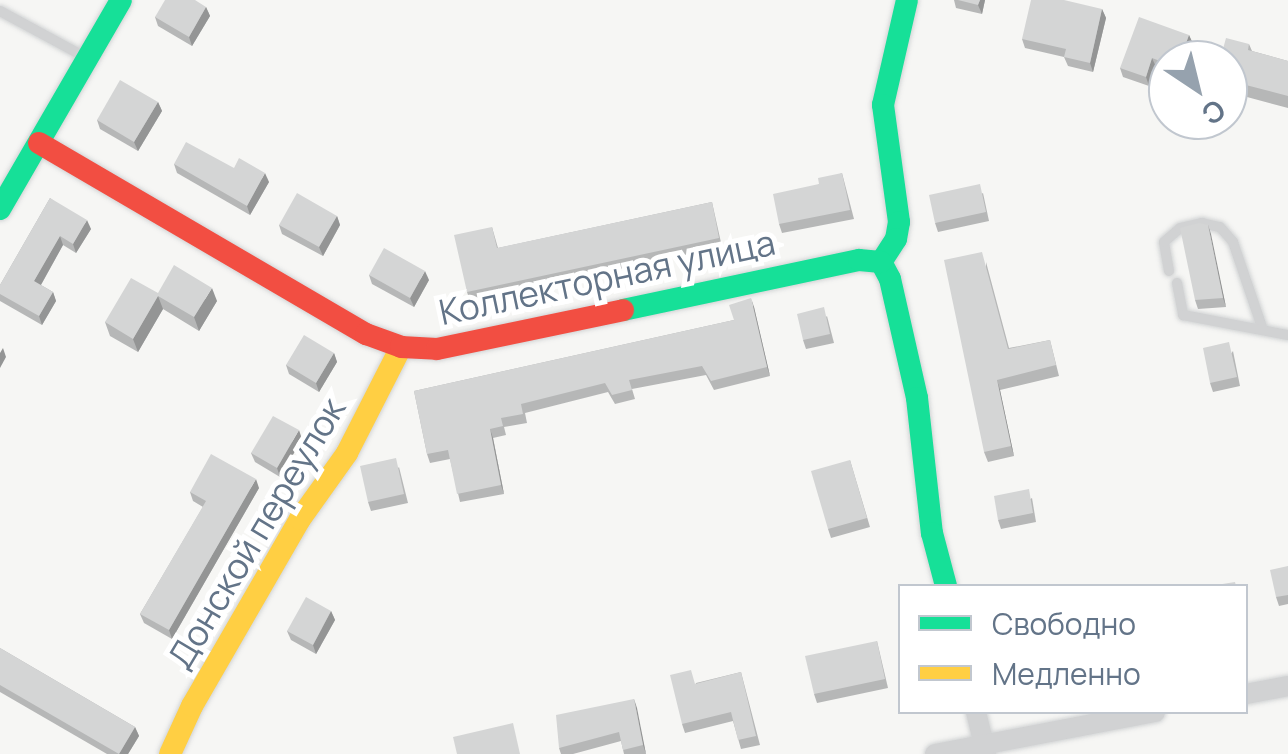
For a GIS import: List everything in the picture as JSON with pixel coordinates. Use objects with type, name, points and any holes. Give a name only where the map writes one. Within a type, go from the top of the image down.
[{"type":"street","points":[[0,209],[121,0]]},
{"type":"street","points":[[908,0],[887,72],[883,105],[899,222],[896,239],[881,262],[890,279],[916,398],[932,533],[945,584]]},
{"type":"street","name":"Коллекторная улица","points":[[38,142],[366,334],[400,348],[437,349],[860,260],[881,262]]},
{"type":"street","name":"Донской переулок","points":[[170,754],[192,706],[300,520],[348,452],[400,348]]},
{"type":"street","points":[[1248,694],[1288,686]]},
{"type":"street","points":[[976,714],[985,749]]},
{"type":"street","points":[[935,754],[985,749],[1145,714]]},
{"type":"lane","points":[[0,11],[88,59]]},
{"type":"lane","points":[[1170,271],[1164,242],[1180,228],[1202,223],[1220,228],[1233,242],[1262,327]]},
{"type":"lane","points":[[1176,283],[1183,315],[1262,327],[1288,336]]},
{"type":"building","points":[[165,0],[195,0],[206,7],[189,37],[155,17]]},
{"type":"building","points":[[1031,0],[1064,0],[1102,9],[1090,63],[1064,57],[1066,49],[1022,39]]},
{"type":"building","points":[[1139,17],[1189,35],[1187,40],[1148,40],[1146,77],[1120,68]]},
{"type":"building","points":[[1248,50],[1288,61],[1288,96],[1248,86]]},
{"type":"building","points":[[120,80],[158,102],[134,142],[97,120]]},
{"type":"building","points":[[186,142],[234,168],[239,158],[265,173],[247,206],[174,164]]},
{"type":"building","points":[[842,173],[850,210],[779,224],[773,194],[819,184],[818,178]]},
{"type":"building","points":[[980,184],[986,212],[935,223],[929,195]]},
{"type":"building","points":[[297,193],[337,216],[319,247],[279,225]]},
{"type":"building","points":[[50,198],[87,220],[73,244],[60,236],[34,281],[53,292],[39,316],[0,294],[0,285]]},
{"type":"building","points":[[712,202],[719,238],[467,292],[454,235],[492,227],[497,248]]},
{"type":"building","points":[[1208,225],[1223,298],[1195,300],[1180,228]]},
{"type":"building","points":[[384,248],[425,271],[410,298],[369,275]]},
{"type":"building","points":[[982,252],[1008,349],[1050,340],[1056,365],[997,380],[1011,446],[984,452],[944,260]]},
{"type":"building","points":[[174,265],[212,288],[194,317],[158,296],[133,339],[105,322],[131,278],[158,293]]},
{"type":"building","points":[[751,298],[767,367],[711,381],[702,366],[629,380],[632,390],[612,395],[605,383],[521,404],[523,414],[501,418],[503,426],[490,429],[501,485],[457,494],[448,450],[427,454],[414,391],[734,320],[729,305]]},
{"type":"building","points":[[824,307],[830,334],[803,340],[797,314]]},
{"type":"building","points":[[304,335],[334,353],[316,383],[286,365]]},
{"type":"building","points":[[1229,342],[1237,377],[1210,383],[1203,348]]},
{"type":"building","points":[[273,416],[299,430],[277,468],[251,453]]},
{"type":"building","points":[[211,454],[256,479],[169,630],[140,614],[206,501],[190,492]]},
{"type":"building","points":[[396,458],[404,494],[368,502],[360,466]]},
{"type":"building","points":[[850,460],[867,518],[828,529],[811,471]]},
{"type":"building","points":[[1029,489],[1033,513],[998,520],[994,496]]},
{"type":"building","points":[[1288,566],[1288,595],[1276,597],[1270,570]]},
{"type":"building","points":[[306,597],[331,611],[313,645],[287,631]]},
{"type":"building","points":[[877,641],[885,679],[814,694],[805,656]]},
{"type":"building","points":[[0,648],[135,727],[119,754],[0,685]]},
{"type":"building","points":[[691,670],[695,684],[741,672],[756,736],[738,740],[731,712],[682,724],[670,675]]},
{"type":"building","points":[[634,699],[643,745],[623,750],[619,732],[559,748],[556,715]]},
{"type":"building","points":[[513,723],[520,754],[457,754],[453,737]]},
{"type":"traffic: fast","points":[[0,209],[121,0]]},
{"type":"traffic: fast","points":[[907,0],[883,105],[899,222],[896,239],[881,262],[890,279],[917,398],[932,533],[945,584]]},
{"type":"traffic: fast","points":[[623,310],[859,260],[881,262]]},
{"type":"traffic: slow","points":[[170,754],[192,706],[300,519],[347,453],[401,347]]},
{"type":"traffic: jam","points":[[39,143],[366,334],[401,347],[437,349],[623,310]]}]
